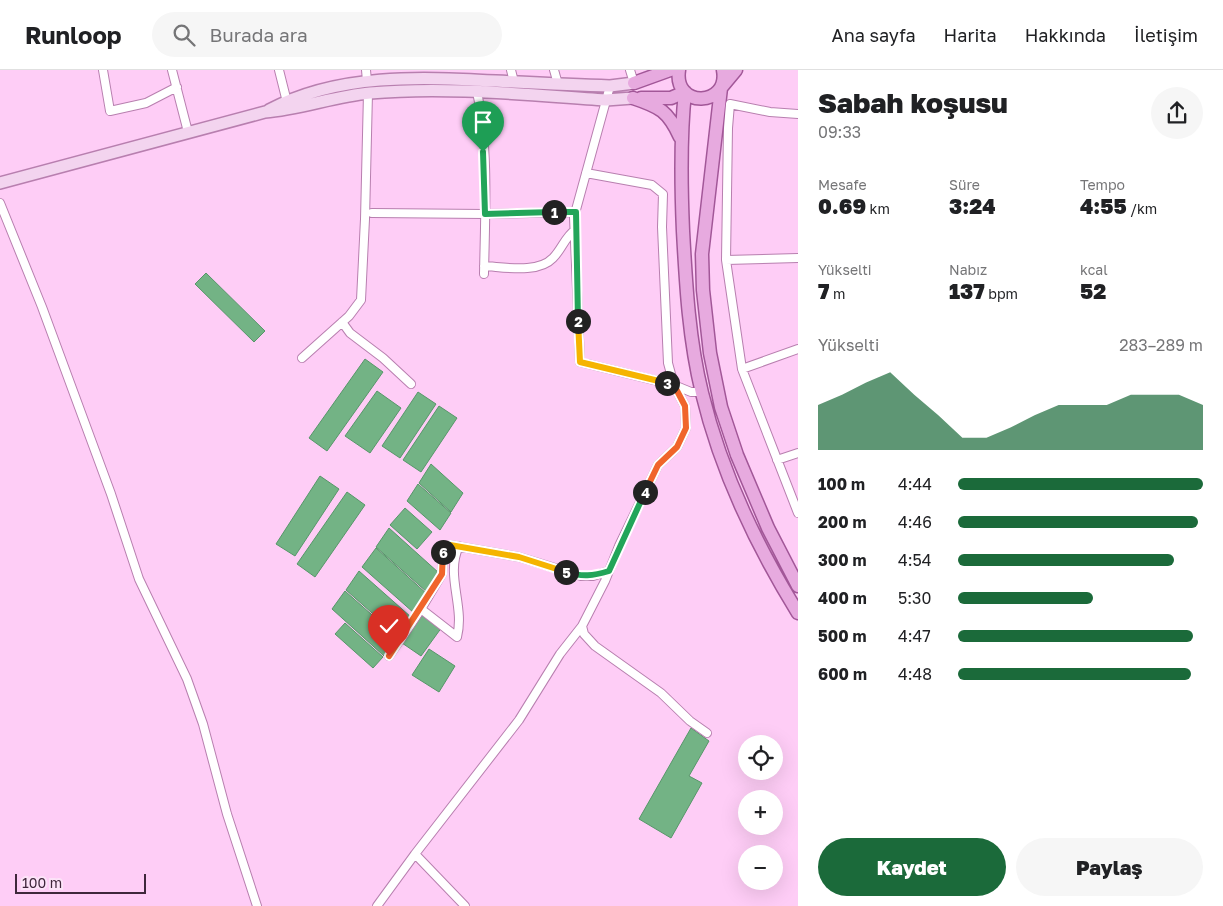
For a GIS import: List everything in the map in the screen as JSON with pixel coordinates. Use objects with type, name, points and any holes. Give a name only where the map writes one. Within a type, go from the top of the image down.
[{"type":"main road","points":[[634,83],[670,70]]},
{"type":"main road","points":[[679,70],[679,81],[685,92],[690,96],[704,99],[710,97],[721,88],[736,70]]},
{"type":"main road","points":[[723,70],[702,254],[703,290],[710,353],[721,407],[737,455],[768,528],[798,586]]},
{"type":"main road","points":[[633,98],[671,98],[685,92]]},
{"type":"main road","points":[[685,92],[681,139],[686,299],[701,392],[735,496],[771,569],[798,614]]},
{"type":"main road","points":[[633,98],[650,103],[671,117],[681,139]]},
{"type":"street","points":[[104,70],[110,111],[146,103],[177,87]]},
{"type":"street","points":[[172,70],[188,132]]},
{"type":"street","points":[[279,70],[288,105]]},
{"type":"street","points":[[511,70],[514,82]]},
{"type":"street","points":[[554,70],[558,84]]},
{"type":"street","points":[[0,183],[265,112],[367,81],[409,78],[610,86],[634,83],[630,70]]},
{"type":"street","points":[[367,81],[425,90],[606,100],[633,98]]},
{"type":"street","points":[[302,358],[342,322],[361,300],[366,219],[367,81]]},
{"type":"street","points":[[610,86],[576,212],[580,362],[674,385],[691,392],[701,392]]},
{"type":"street","points":[[477,92],[483,119],[484,270],[530,267],[548,263],[560,250],[569,234],[575,230]]},
{"type":"street","points":[[798,114],[770,112],[730,104],[726,260],[742,369],[798,513]]},
{"type":"street","points":[[377,906],[519,720],[560,654],[582,626],[658,465],[677,447],[686,428],[685,406],[674,385],[668,363],[663,194],[652,185],[586,172]]},
{"type":"street","points":[[0,203],[42,307],[111,494],[139,579],[187,679],[203,724],[232,831],[256,906]]},
{"type":"street","points":[[372,213],[485,214],[576,212]]},
{"type":"street","points":[[726,260],[798,258]]},
{"type":"street","points":[[342,322],[350,333],[383,358],[411,384]]},
{"type":"street","points":[[742,369],[798,349]]},
{"type":"street","points":[[777,460],[798,453]]},
{"type":"street","points":[[389,656],[442,574],[443,549],[450,545],[519,557],[581,576],[593,576],[609,571]]},
{"type":"street","points":[[421,608],[457,636],[460,625],[452,566],[459,546]]},
{"type":"street","points":[[582,626],[584,634],[595,646],[661,693],[690,721],[707,733]]},
{"type":"street","points":[[415,854],[465,906]]},
{"type":"building","points":[[206,273],[265,331],[254,342],[195,284]]},
{"type":"building","points":[[365,359],[383,372],[327,451],[309,438]]},
{"type":"building","points":[[377,391],[401,408],[370,453],[345,436]]},
{"type":"building","points":[[418,392],[436,404],[400,458],[382,446]]},
{"type":"building","points":[[439,406],[457,418],[421,472],[403,460]]},
{"type":"building","points":[[431,464],[463,493],[451,512],[419,483]]},
{"type":"building","points":[[320,476],[339,489],[295,556],[276,544]]},
{"type":"building","points":[[418,484],[451,513],[440,530],[407,501]]},
{"type":"building","points":[[347,492],[365,505],[315,577],[297,564]]},
{"type":"building","points":[[405,508],[432,532],[417,549],[390,525]]},
{"type":"building","points":[[389,528],[439,573],[428,593],[376,547]]},
{"type":"building","points":[[376,548],[427,594],[414,613],[362,567]]},
{"type":"building","points":[[359,571],[411,617],[398,636],[346,590]]},
{"type":"building","points":[[345,591],[397,637],[384,656],[332,609]]},
{"type":"building","points":[[423,613],[442,627],[421,656],[402,643]]},
{"type":"building","points":[[345,623],[383,657],[373,668],[335,634]]},
{"type":"building","points":[[429,649],[455,666],[439,692],[412,675]]},
{"type":"building","points":[[691,728],[709,741],[689,776],[702,783],[671,838],[639,819]]},
{"type":"route","points":[[389,656],[442,574],[443,549],[450,545],[519,557],[581,576],[593,576],[609,571],[658,465],[677,447],[686,428],[685,406],[674,385],[580,362],[574,217],[576,212],[485,214],[483,152]]}]
